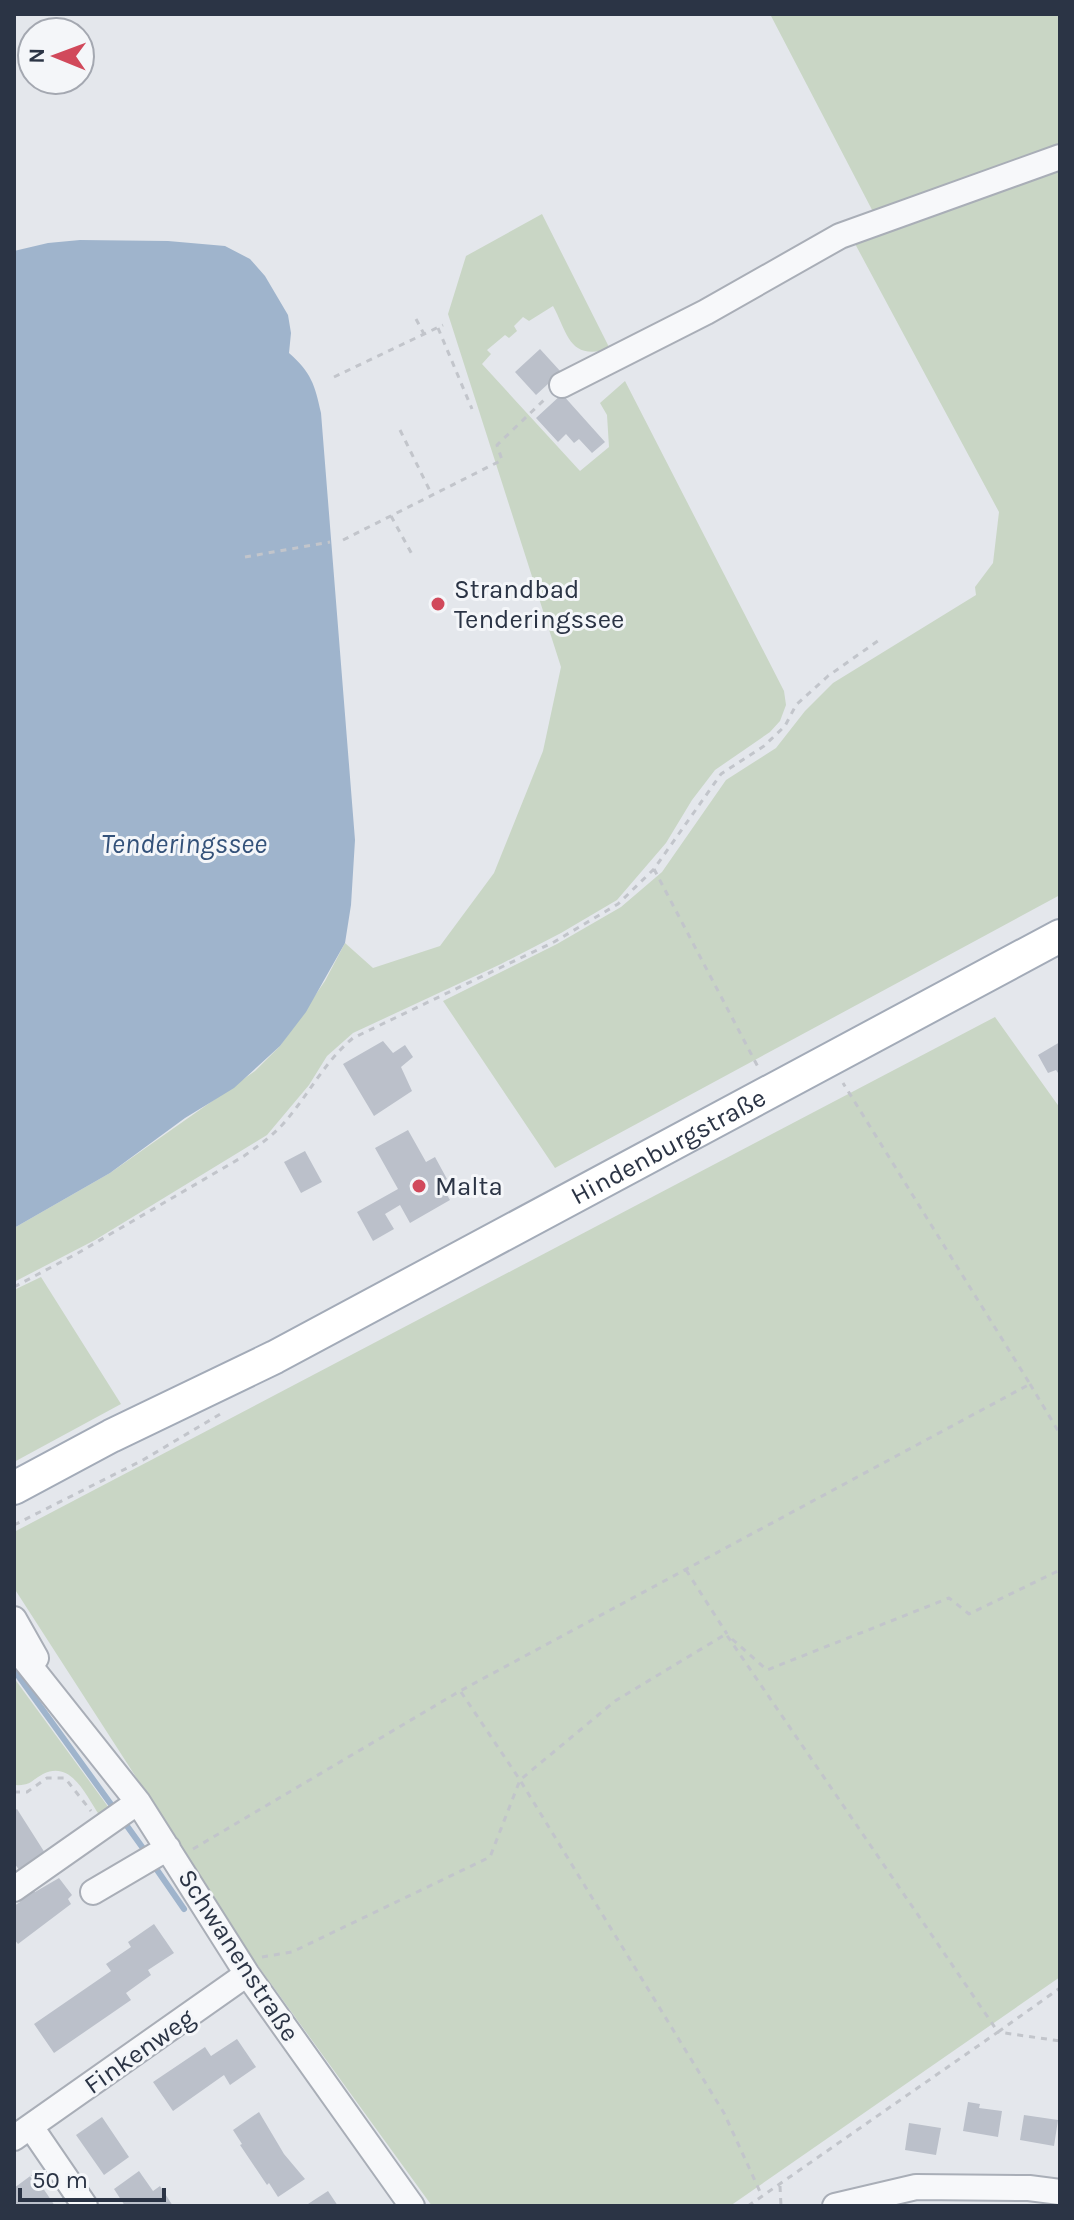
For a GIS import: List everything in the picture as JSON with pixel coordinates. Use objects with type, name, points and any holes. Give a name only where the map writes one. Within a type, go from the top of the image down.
[{"type":"main road","name":"Hindenburgstraße","points":[[14,1488],[111,1436],[275,1357],[1060,936]]},
{"type":"main road","name":"Hindenburgstraße","points":[[14,1506],[124,1447],[275,1357]]},
{"type":"street","points":[[562,385],[706,312],[840,236],[1060,157]]},
{"type":"street","name":"Schwanenstraße","points":[[14,1619],[64,1705]]},
{"type":"street","name":"Schwanenstraße","points":[[14,1646],[64,1705],[138,1802],[247,1974],[412,2206]]},
{"type":"street","points":[[14,1889],[138,1802]]},
{"type":"street","points":[[93,1892],[172,1854]]},
{"type":"street","name":"Finkenweg","points":[[85,2206],[22,2132],[247,1974]]},
{"type":"street","points":[[835,2206],[926,2196],[1029,2197],[1060,2192]]},
{"type":"path","points":[[416,319],[424,334]]},
{"type":"path","points":[[334,377],[441,326],[472,409]]},
{"type":"path","points":[[343,540],[502,460],[497,445],[562,385]]},
{"type":"path","points":[[400,430],[432,495]]},
{"type":"path","points":[[391,516],[414,558]]},
{"type":"path","points":[[245,557],[330,542]]},
{"type":"path","points":[[14,1287],[78,1253],[268,1139],[284,1123],[332,1057],[353,1038],[554,942],[618,904],[654,869],[721,774],[764,746],[785,726],[796,705],[828,676],[882,638]]},
{"type":"path","points":[[654,869],[770,1091]]},
{"type":"path","points":[[829,1059],[1060,1434]]},
{"type":"path","points":[[172,1854],[460,1691],[1030,1384]]},
{"type":"path","points":[[686,1570],[726,1634],[998,2032],[1060,2041]]},
{"type":"path","points":[[726,1634],[767,1670],[949,1598],[969,1614],[1060,1570]]},
{"type":"path","points":[[247,1974],[257,1958],[292,1952],[490,1857],[520,1780],[615,1701],[726,1634]]},
{"type":"path","points":[[460,1691],[520,1780],[724,2113],[762,2196]]},
{"type":"path","points":[[14,1792],[27,1792],[47,1778],[65,1778],[104,1826]]},
{"type":"path","points":[[748,2206],[1060,1988]]},
{"type":"path","points":[[780,2184],[781,2206]]},
{"type":"green space","points":[[770,14],[1060,14],[1060,895],[555,1168],[443,1001],[557,944],[621,907],[662,872],[726,780],[776,748],[805,711],[833,683],[976,595],[975,587],[993,563],[999,512],[853,240],[882,229]]},
{"type":"green space","points":[[542,214],[610,349],[596,352],[578,348],[567,336],[553,306],[529,321],[523,317],[514,326],[517,331],[509,338],[505,335],[487,350],[491,354],[482,364],[580,471],[609,447],[607,415],[600,403],[625,381],[784,691],[786,705],[780,721],[770,732],[715,770],[666,843],[617,900],[501,964],[353,1033],[327,1056],[309,1085],[267,1135],[95,1240],[14,1282],[14,1228],[110,1173],[255,1071],[280,1046],[325,981],[345,943],[373,968],[440,946],[494,873],[543,751],[561,667],[448,314],[466,256]]},
{"type":"green space","points":[[995,1017],[1060,1108],[1060,1977],[730,2206],[432,2206],[256,1963],[14,1588],[14,1532]]},
{"type":"green space","points":[[41,1277],[121,1404],[14,1462],[14,1290]]},
{"type":"green space","points":[[14,1678],[109,1808],[100,1816],[77,1782],[62,1772],[53,1771],[27,1784],[14,1785]]},
{"type":"water","name":"Tenderingssee","points":[[80,240],[168,241],[225,246],[250,259],[265,276],[288,315],[291,333],[289,353],[311,380],[321,413],[355,840],[351,905],[345,943],[306,1012],[280,1046],[234,1088],[185,1118],[110,1173],[14,1228],[14,251]]},
{"type":"building","points":[[540,349],[561,372],[536,395],[515,372]]},
{"type":"building","points":[[562,394],[605,442],[592,453],[579,439],[574,443],[566,434],[558,442],[536,418]]},
{"type":"building","points":[[383,1041],[393,1053],[405,1045],[413,1057],[401,1067],[412,1091],[374,1116],[343,1064]]},
{"type":"building","points":[[1060,1042],[1060,1076],[1056,1070],[1048,1073],[1038,1055]]},
{"type":"building","name":"Malta","points":[[408,1130],[426,1162],[435,1157],[447,1179],[440,1183],[450,1200],[410,1223],[400,1205],[385,1214],[394,1229],[373,1241],[357,1212],[398,1189],[375,1148]]},
{"type":"building","points":[[305,1151],[322,1182],[301,1193],[284,1162]]},
{"type":"building","points":[[17,1809],[45,1853],[20,1871],[14,1863],[14,1811]]},
{"type":"building","points":[[59,1878],[72,1895],[68,1899],[71,1904],[18,1944],[14,1939],[14,1906],[20,1902],[16,1897],[30,1886],[35,1892]]},
{"type":"building","points":[[154,1924],[174,1953],[148,1970],[151,1975],[126,1993],[131,2000],[54,2053],[34,2024],[111,1971],[106,1964],[131,1947],[128,1942]]},
{"type":"building","points":[[237,2039],[256,2067],[230,2085],[224,2075],[173,2111],[153,2082],[205,2047],[211,2056]]},
{"type":"building","points":[[968,2102],[980,2104],[979,2108],[1002,2111],[998,2137],[963,2131]]},
{"type":"building","points":[[259,2112],[284,2154],[305,2179],[278,2197],[240,2145],[233,2130]]},
{"type":"building","points":[[1024,2115],[1058,2120],[1054,2146],[1020,2140]]},
{"type":"building","points":[[102,2117],[129,2157],[104,2175],[76,2135]]},
{"type":"building","points":[[909,2123],[941,2128],[936,2155],[905,2150]]},
{"type":"building","points":[[139,2171],[153,2191],[160,2186],[173,2206],[125,2206],[114,2189]]},
{"type":"building","points":[[33,2174],[55,2206],[17,2206],[14,2202],[14,2188]]},
{"type":"building","points":[[328,2191],[338,2206],[305,2206],[314,2200]]},
{"type":"waterway","points":[[14,1670],[113,1807]]},
{"type":"waterway","points":[[122,1819],[145,1851]]},
{"type":"waterway","points":[[155,1867],[184,1909]]},
{"type":"place","name":"Strandbad Tenderingssee","points":[[438,604]]},
{"type":"place","name":"Malta","points":[[419,1186]]}]
